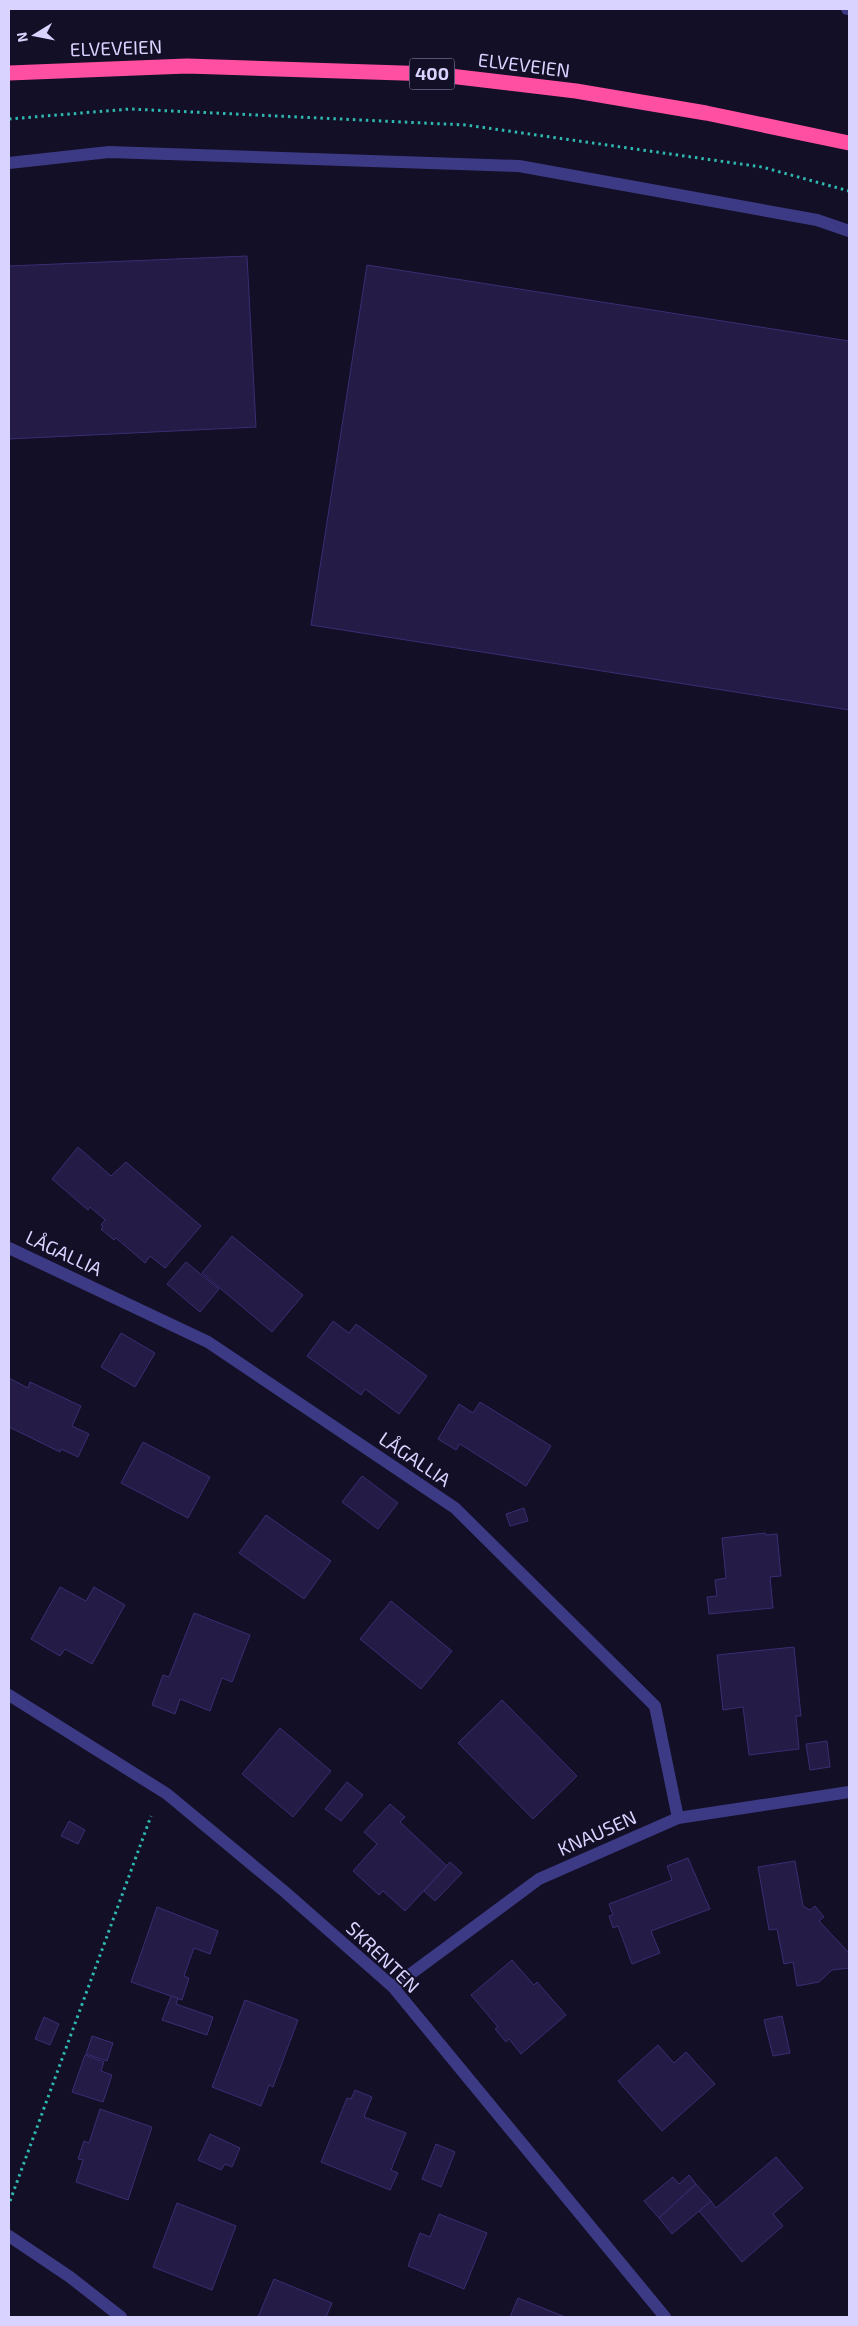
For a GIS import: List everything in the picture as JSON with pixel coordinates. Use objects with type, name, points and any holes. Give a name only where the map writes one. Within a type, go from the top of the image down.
[{"type":"highway","name":"ELVEVEIEN","points":[[9,73],[187,66],[433,74],[576,91],[660,105],[849,143]]},
{"type":"street","points":[[9,163],[109,152],[519,166],[817,220],[849,231]]},
{"type":"street","name":"LÅGALLIA","points":[[9,1248],[208,1342],[455,1508],[655,1706],[678,1818]]},
{"type":"street","name":"SKRENTEN","points":[[9,1696],[167,1794],[285,1892],[393,1987],[665,2317]]},
{"type":"street","name":"KNAUSEN","points":[[393,1987],[539,1879],[678,1818],[849,1792]]},
{"type":"street","points":[[9,2236],[70,2277],[121,2317]]},
{"type":"path","points":[[9,119],[130,109],[466,125],[762,167],[849,191]]},
{"type":"path","points":[[10,2201],[151,1816]]},
{"type":"building","points":[[247,256],[256,427],[9,439],[9,266]]},
{"type":"building","points":[[367,265],[849,341],[849,710],[311,625]]},
{"type":"building","points":[[78,1147],[111,1176],[126,1162],[201,1226],[165,1268],[150,1256],[145,1263],[116,1238],[114,1240],[101,1229],[103,1227],[101,1225],[105,1220],[90,1207],[88,1210],[52,1179]]},
{"type":"building","points":[[232,1236],[303,1295],[272,1332],[202,1273]]},
{"type":"building","points":[[186,1262],[219,1289],[200,1312],[167,1284]]},
{"type":"building","points":[[333,1321],[349,1333],[356,1324],[427,1376],[399,1414],[365,1389],[361,1395],[307,1356]]},
{"type":"building","points":[[121,1333],[155,1353],[135,1387],[101,1367]]},
{"type":"building","points":[[9,1378],[28,1388],[30,1382],[81,1406],[72,1426],[89,1434],[78,1457],[61,1449],[60,1452],[9,1427]]},
{"type":"building","points":[[480,1402],[551,1446],[526,1486],[460,1444],[456,1450],[438,1439],[459,1404],[473,1413]]},
{"type":"building","points":[[143,1442],[210,1477],[188,1518],[121,1483]]},
{"type":"building","points":[[362,1476],[398,1503],[378,1529],[342,1502]]},
{"type":"building","points":[[524,1508],[528,1521],[510,1526],[506,1514]]},
{"type":"building","points":[[266,1515],[331,1561],[304,1599],[239,1553]]},
{"type":"building","points":[[765,1533],[766,1535],[777,1534],[781,1576],[770,1577],[773,1608],[709,1614],[707,1597],[717,1596],[715,1580],[726,1578],[722,1538]]},
{"type":"building","points":[[60,1587],[86,1601],[94,1587],[125,1605],[92,1664],[65,1649],[60,1656],[31,1639]]},
{"type":"building","points":[[391,1601],[452,1651],[421,1689],[360,1639]]},
{"type":"building","points":[[194,1613],[250,1635],[232,1682],[222,1678],[210,1711],[180,1699],[175,1714],[152,1705],[163,1675],[169,1677]]},
{"type":"building","points":[[794,1647],[801,1716],[796,1716],[799,1749],[749,1755],[743,1707],[723,1710],[717,1655]]},
{"type":"building","points":[[502,1700],[577,1776],[533,1819],[458,1743]]},
{"type":"building","points":[[280,1728],[331,1771],[293,1817],[242,1774]]},
{"type":"building","points":[[827,1741],[830,1767],[810,1770],[806,1744]]},
{"type":"building","points":[[347,1782],[363,1795],[341,1821],[325,1809]]},
{"type":"building","points":[[390,1804],[405,1817],[400,1822],[447,1866],[405,1911],[383,1891],[379,1895],[353,1871],[377,1844],[364,1832]]},
{"type":"building","points":[[69,1821],[85,1830],[78,1844],[61,1836]]},
{"type":"building","points":[[688,1858],[710,1909],[651,1931],[660,1953],[632,1964],[618,1926],[613,1928],[609,1916],[613,1915],[609,1904],[672,1880],[667,1866]]},
{"type":"building","points":[[795,1861],[803,1906],[810,1910],[815,1906],[824,1917],[819,1921],[849,1953],[849,1968],[832,1970],[819,1982],[797,1986],[793,1962],[784,1964],[777,1929],[769,1930],[758,1867]]},
{"type":"building","points":[[450,1862],[462,1873],[435,1901],[424,1891]]},
{"type":"building","points":[[157,1907],[218,1931],[210,1954],[194,1948],[184,1976],[189,1978],[182,2000],[131,1982]]},
{"type":"building","points":[[512,1960],[534,1985],[537,1982],[566,2015],[521,2054],[509,2039],[506,2042],[495,2029],[498,2027],[471,1995]]},
{"type":"building","points":[[171,1996],[178,1998],[176,2004],[213,2017],[207,2035],[162,2020]]},
{"type":"building","points":[[245,2000],[298,2020],[273,2087],[269,2085],[261,2106],[212,2087]]},
{"type":"building","points":[[782,2016],[790,2053],[773,2056],[764,2020]]},
{"type":"building","points":[[44,2017],[59,2024],[50,2045],[35,2039]]},
{"type":"building","points":[[92,2036],[113,2043],[107,2061],[86,2054]]},
{"type":"building","points":[[658,2045],[674,2063],[686,2052],[715,2084],[662,2131],[618,2081]]},
{"type":"building","points":[[85,2055],[104,2062],[101,2071],[112,2075],[103,2102],[72,2092]]},
{"type":"building","points":[[355,2090],[372,2097],[364,2117],[406,2133],[391,2170],[398,2173],[390,2190],[321,2162],[347,2098],[351,2099]]},
{"type":"building","points":[[100,2109],[152,2127],[128,2200],[76,2182],[83,2160],[78,2159],[84,2141],[89,2143]]},
{"type":"building","points":[[210,2134],[240,2148],[232,2167],[225,2164],[221,2170],[198,2160]]},
{"type":"building","points":[[436,2144],[455,2152],[441,2187],[422,2179]]},
{"type":"building","points":[[776,2157],[803,2188],[773,2214],[783,2226],[742,2262],[699,2211],[711,2201],[716,2208]]},
{"type":"building","points":[[689,2175],[696,2184],[659,2218],[644,2201],[673,2177],[679,2184]]},
{"type":"building","points":[[696,2184],[711,2201],[672,2234],[659,2218]]},
{"type":"building","points":[[177,2203],[236,2226],[212,2290],[153,2267]]},
{"type":"building","points":[[439,2214],[487,2233],[464,2289],[408,2266],[420,2233],[430,2237]]},
{"type":"building","points":[[274,2279],[332,2303],[326,2317],[258,2317]]},
{"type":"building","points":[[518,2298],[565,2317],[510,2317]]}]
